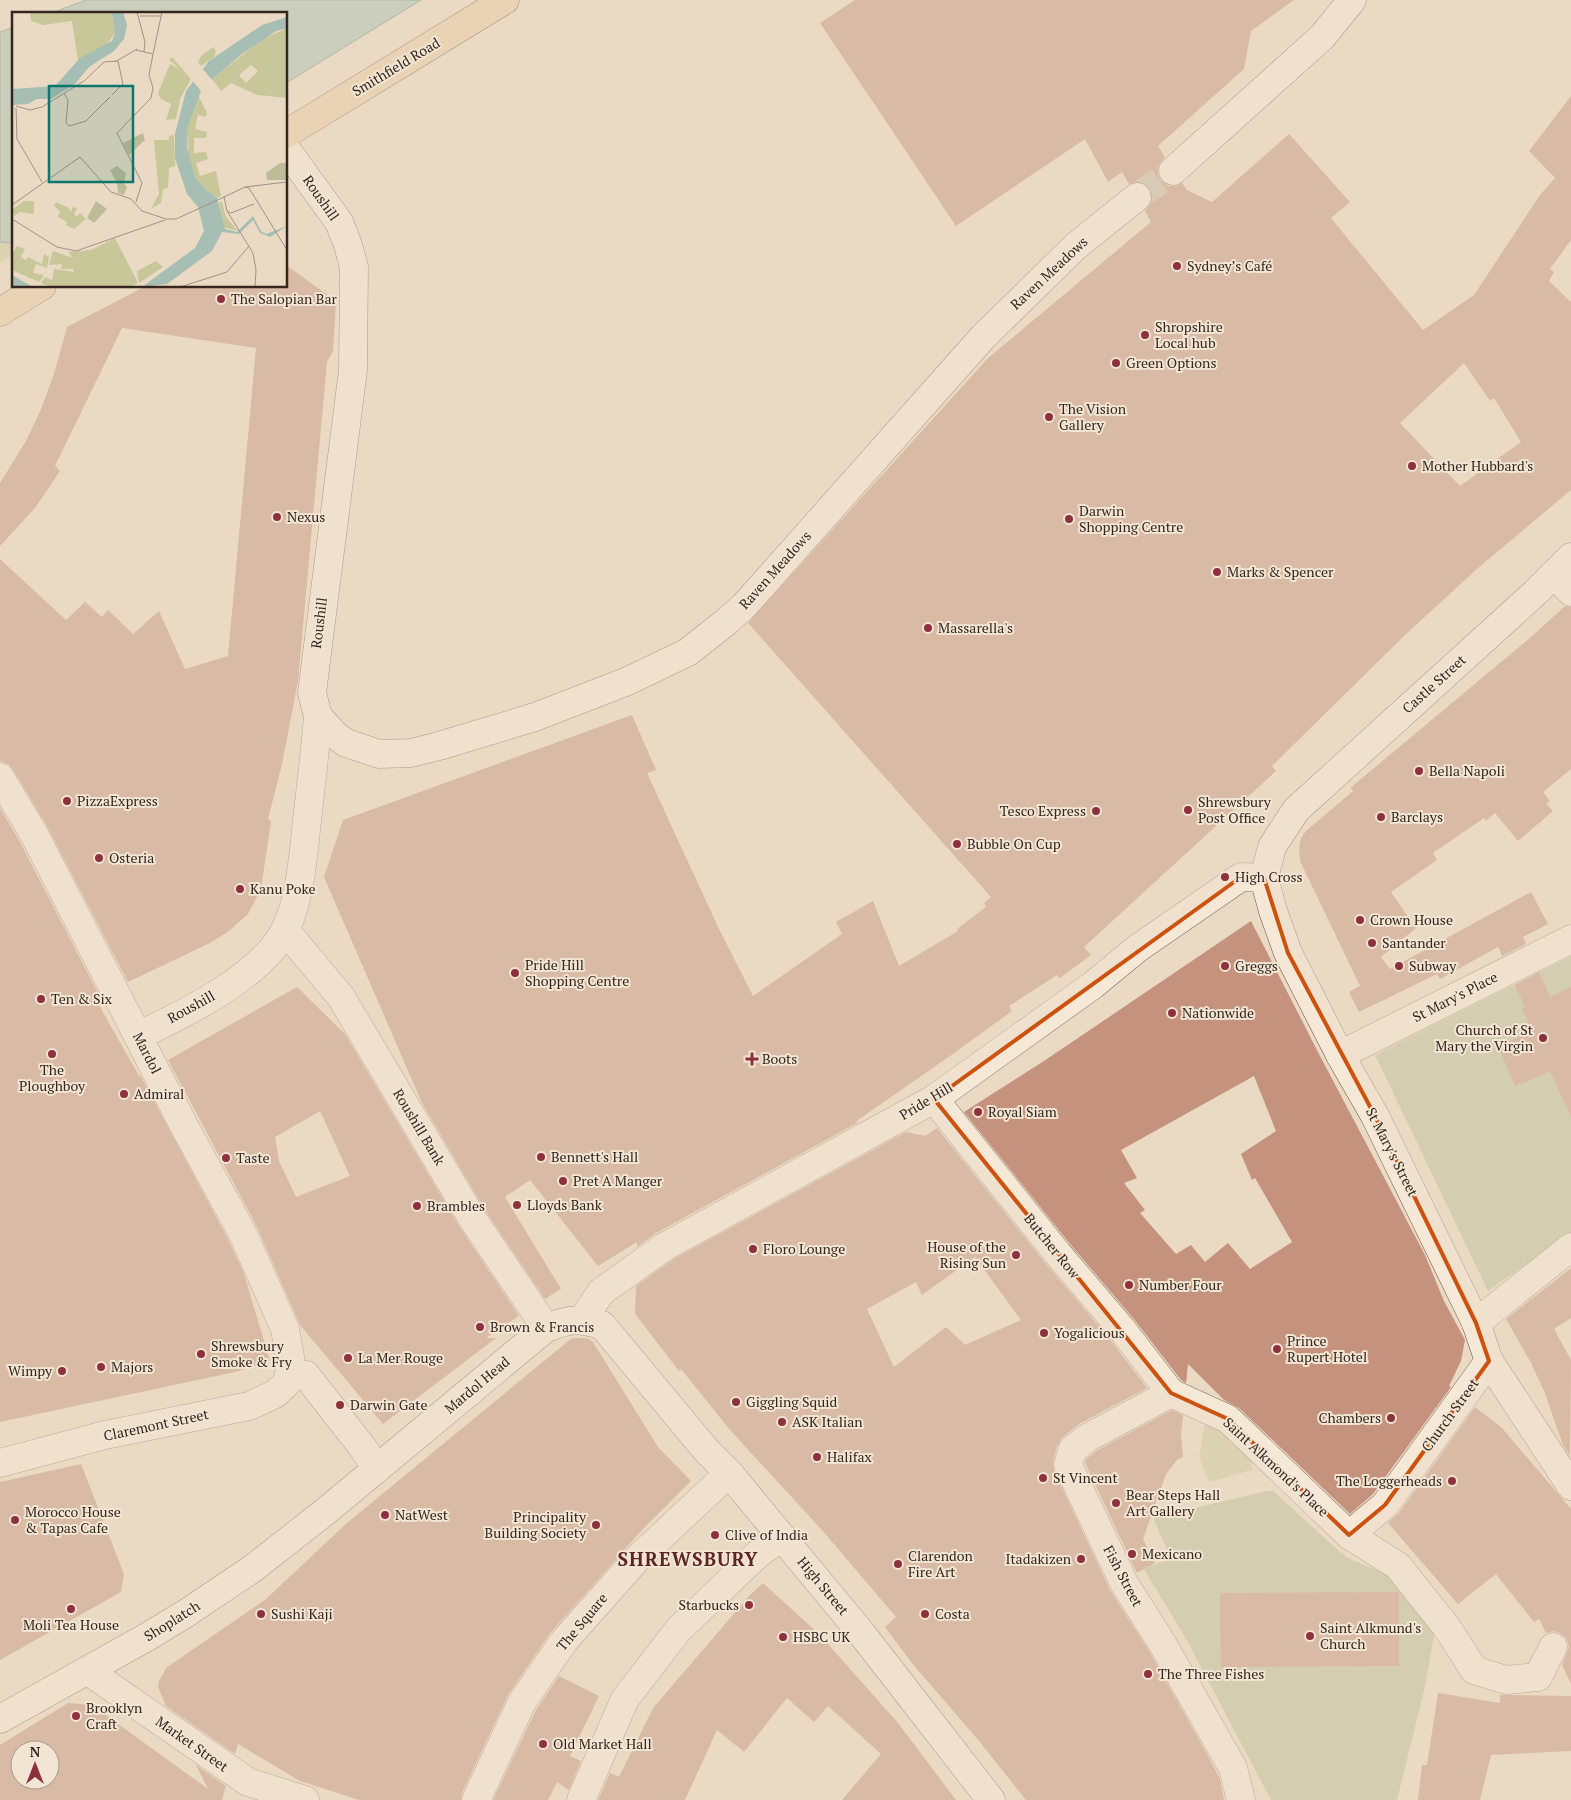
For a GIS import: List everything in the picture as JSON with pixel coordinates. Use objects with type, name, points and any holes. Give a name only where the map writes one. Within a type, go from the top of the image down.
[{"type":"main road","name":"Smithfield Road","points":[[288,133],[505,0]]},
{"type":"main road","points":[[0,312],[39,288]]},
{"type":"street","points":[[1173,172],[1322,37],[1352,0]]},
{"type":"street","name":"Roushill","points":[[138,1036],[204,1002],[252,969],[274,947],[285,930],[294,903],[302,868],[318,716],[312,692],[314,666],[353,370],[354,267],[339,222],[288,152]]},
{"type":"street","name":"Raven Meadows","points":[[318,716],[335,735],[346,743],[358,748],[379,754],[411,753],[535,717],[628,680],[688,652],[744,606],[982,337],[1076,246],[1137,197]]},
{"type":"street","name":"Castle Street","points":[[1296,810],[1565,574]]},
{"type":"street","name":"Mardol","points":[[0,777],[35,836],[243,1234],[285,1328],[299,1369],[363,1448],[377,1469]]},
{"type":"street","name":"St Mary's Street","points":[[1296,810],[1272,847],[1264,878],[1288,953],[1340,1055],[1375,1116],[1476,1323],[1488,1360],[1571,1486]]},
{"type":"street","name":"Pride Hill","points":[[583,1319],[601,1292],[664,1247],[934,1099],[1092,985],[1138,948],[1241,876],[1264,878]]},
{"type":"street","name":"Roushill Bank","points":[[285,930],[341,996],[472,1218],[546,1328]]},
{"type":"street","name":"St Mary's Place","points":[[1340,1055],[1571,939]]},
{"type":"street","name":"Butcher Row","points":[[934,1099],[1058,1254],[1152,1367],[1171,1393]]},
{"type":"street","points":[[1476,1323],[1571,1247]]},
{"type":"street","name":"Mardol Head","points":[[333,1506],[546,1328],[565,1320],[583,1319]]},
{"type":"street","name":"High Street","points":[[583,1319],[602,1324],[706,1450],[729,1473],[862,1634],[991,1800]]},
{"type":"street","name":"Church Street","points":[[1349,1535],[1385,1504],[1488,1360]]},
{"type":"street","name":"Claremont Street","points":[[0,1463],[104,1435],[249,1406],[275,1394],[299,1369]]},
{"type":"street","name":"Saint Alkmond's Place","points":[[1171,1393],[1228,1419],[1349,1535],[1398,1566],[1448,1628],[1474,1670],[1506,1680],[1538,1677],[1553,1647]]},
{"type":"street","name":"Fish Street","points":[[1171,1393],[1087,1438],[1072,1450],[1068,1464],[1083,1500],[1124,1583],[1162,1643],[1233,1768],[1241,1800]]},
{"type":"street","name":"The Square","points":[[476,1800],[522,1702],[564,1641],[636,1560],[729,1473]]},
{"type":"street","name":"Shoplatch","points":[[0,1719],[88,1671],[185,1614],[252,1568],[333,1506]]},
{"type":"street","points":[[581,1800],[625,1699],[678,1629],[758,1554],[781,1536]]},
{"type":"street","name":"Market Street","points":[[88,1671],[244,1791],[305,1800]]},
{"type":"highlighted area","points":[[1241,877],[1264,878],[1288,953],[1375,1116],[1476,1323],[1489,1361],[1385,1505],[1349,1535],[1228,1419],[1171,1393],[934,1099]]},
{"type":"green space","points":[[0,242],[12,243],[12,255],[0,263]]},
{"type":"green space","points":[[1571,956],[1571,1233],[1488,1291],[1375,1055]]},
{"type":"green space","points":[[1205,1423],[1222,1425],[1250,1452],[1252,1470],[1209,1482],[1199,1457]]},
{"type":"green space","points":[[1273,1491],[1341,1553],[1350,1559],[1388,1575],[1435,1631],[1424,1691],[1397,1800],[1271,1800],[1185,1637],[1144,1569],[1171,1558],[1153,1518]]},
{"type":"shaded area","points":[[86,0],[421,0],[288,82],[288,12],[54,12]]},
{"type":"shaded area","points":[[12,28],[12,243],[0,242],[0,32]]},
{"type":"building","points":[[855,0],[1294,0],[1251,31],[1244,69],[1158,146],[1165,157],[1158,166],[1158,175],[1161,181],[1168,186],[1176,186],[1182,183],[1187,190],[1212,202],[1289,134],[1350,202],[1331,218],[1423,330],[1474,295],[1540,195],[1555,178],[1529,151],[1571,96],[1571,240],[1550,269],[1554,272],[1549,281],[1571,302],[1571,490],[1478,568],[1404,636],[1272,766],[1276,771],[1084,947],[1091,955],[1060,978],[1057,975],[1009,1006],[1012,1011],[855,1122],[859,1122],[656,1233],[637,1247],[637,1242],[598,1266],[530,1180],[505,1197],[561,1289],[545,1299],[485,1210],[422,1103],[324,877],[343,820],[632,715],[656,770],[647,773],[719,929],[753,996],[842,934],[836,922],[873,901],[899,966],[958,931],[957,929],[986,907],[984,903],[991,897],[748,623],[988,358],[1151,222],[1145,211],[1151,203],[1152,195],[1149,188],[1143,183],[1135,182],[1129,184],[1122,172],[1108,182],[1085,139],[956,226],[820,23]],"holes":[[[1464,363],[1490,401],[1494,398],[1521,442],[1460,486],[1400,423]]]},
{"type":"building","points":[[288,266],[336,301],[333,351],[327,362],[298,681],[282,764],[268,819],[271,821],[261,889],[248,914],[229,931],[210,943],[128,982],[48,828],[13,769],[8,764],[0,761],[0,559],[66,620],[85,602],[102,617],[108,610],[133,634],[159,611],[185,669],[228,656],[256,348],[122,328],[55,466],[60,471],[35,508],[0,546],[0,483],[26,441],[41,409],[54,374],[67,327],[142,288],[288,288]]},
{"type":"building","points":[[1565,606],[1571,607],[1571,769],[1543,792],[1550,801],[1546,803],[1553,811],[1518,841],[1495,813],[1486,821],[1484,818],[1433,853],[1437,860],[1391,892],[1416,928],[1381,957],[1390,969],[1531,892],[1548,924],[1523,937],[1526,944],[1502,956],[1498,947],[1440,979],[1437,974],[1359,1012],[1349,992],[1360,986],[1300,861],[1299,847],[1301,838],[1306,831],[1353,791],[1350,788],[1530,638]]},
{"type":"building","points":[[0,808],[21,844],[99,995],[95,998],[140,1075],[229,1241],[244,1274],[270,1361],[235,1372],[0,1422]]},
{"type":"building","points":[[1251,921],[1425,1255],[1444,1301],[1465,1340],[1461,1361],[1449,1386],[1451,1387],[1373,1494],[1350,1514],[1239,1408],[1224,1400],[1188,1364],[1186,1383],[1181,1380],[1133,1318],[1070,1244],[964,1112],[1044,1061]],"holes":[[[1254,1076],[1276,1131],[1241,1154],[1252,1180],[1255,1178],[1292,1242],[1250,1269],[1228,1243],[1205,1262],[1191,1245],[1176,1254],[1140,1213],[1145,1210],[1124,1183],[1137,1178],[1121,1150]]]},
{"type":"building","name":"Church of St Mary the Virgin","points":[[1539,972],[1550,997],[1571,987],[1571,1117],[1550,1071],[1515,1086],[1498,1046],[1532,1031],[1522,1009],[1525,1007],[1515,985]]},
{"type":"building","points":[[297,987],[345,1034],[459,1226],[519,1316],[486,1338],[496,1338],[383,1424],[300,1325],[257,1227],[168,1060]],"holes":[[[320,1111],[350,1176],[296,1197],[279,1161],[275,1137]]]},
{"type":"building","points":[[937,1128],[1046,1264],[1109,1338],[1147,1388],[1079,1424],[1062,1438],[1057,1446],[1053,1461],[1054,1471],[1110,1590],[1149,1651],[1220,1779],[1224,1800],[1026,1800],[979,1741],[911,1662],[885,1627],[896,1617],[821,1529],[730,1430],[681,1369],[679,1371],[635,1314],[636,1286],[672,1260],[906,1132],[925,1136]],"holes":[[[975,1257],[1021,1320],[965,1345],[946,1327],[894,1367],[867,1309],[916,1282],[922,1295]]]},
{"type":"building","points":[[1571,1268],[1571,1318],[1554,1329],[1571,1360],[1570,1456],[1563,1445],[1544,1391],[1531,1363],[1506,1319]]},
{"type":"building","points":[[572,1338],[587,1338],[593,1342],[658,1447],[691,1481],[642,1530],[551,1632],[508,1695],[462,1793],[461,1800],[359,1800],[300,1781],[238,1744],[235,1754],[166,1706],[158,1687],[166,1668],[266,1599],[347,1523]]},
{"type":"building","points":[[1475,1407],[1502,1428],[1571,1509],[1571,1684],[1562,1665],[1569,1647],[1566,1638],[1560,1633],[1553,1631],[1546,1633],[1539,1619],[1534,1622],[1496,1574],[1458,1604],[1388,1523],[1398,1514]]},
{"type":"building","points":[[1172,1410],[1183,1415],[1181,1434],[1183,1457],[1177,1460],[1166,1474],[1143,1539],[1155,1563],[1137,1573],[1085,1463],[1086,1459],[1096,1451]]},
{"type":"building","points":[[81,1464],[124,1574],[121,1592],[0,1660],[0,1482]]},
{"type":"building","points":[[763,1583],[819,1634],[898,1723],[956,1800],[842,1800],[881,1754],[828,1706],[814,1722],[787,1698],[744,1752],[717,1730],[685,1800],[598,1800],[610,1773],[619,1777],[653,1708],[750,1595]]},
{"type":"building","name":"Saint Alkmund's Church","points":[[1399,1592],[1399,1666],[1221,1667],[1220,1593]]},
{"type":"building","name":"Old Market Hall","points":[[559,1676],[599,1696],[570,1756],[581,1761],[569,1790],[557,1782],[548,1800],[493,1800],[536,1710]]},
{"type":"building","points":[[1438,1693],[1500,1703],[1500,1695],[1571,1696],[1571,1751],[1491,1755],[1480,1800],[1418,1800],[1422,1765],[1427,1765]]},
{"type":"building","points":[[68,1703],[92,1705],[208,1789],[196,1765],[226,1786],[223,1800],[0,1800],[0,1745]]},
{"type":"tunnel","points":[[1137,197],[1173,171]]},
{"type":"place","name":"Sydney’s Café","points":[[1177,266]]},
{"type":"place","name":"The Salopian Bar","points":[[221,299]]},
{"type":"place","name":"Shropshire Local hub","points":[[1145,335]]},
{"type":"place","name":"Green Options","points":[[1116,363]]},
{"type":"place","name":"The Vision Gallery","points":[[1049,417]]},
{"type":"place","name":"Mother Hubbard's","points":[[1412,466]]},
{"type":"place","name":"Nexus","points":[[277,517]]},
{"type":"place","name":"Darwin Shopping Centre","points":[[1069,519]]},
{"type":"place","name":"Marks & Spencer","points":[[1217,572]]},
{"type":"place","name":"Massarella's","points":[[928,628]]},
{"type":"place","name":"Bella Napoli","points":[[1419,771]]},
{"type":"place","name":"PizzaExpress","points":[[67,801]]},
{"type":"place","name":"Shrewsbury Post Office","points":[[1188,810]]},
{"type":"place","name":"Tesco Express","points":[[1096,811]]},
{"type":"place","name":"Barclays","points":[[1381,817]]},
{"type":"place","name":"Bubble On Cup","points":[[957,844]]},
{"type":"place","name":"Osteria","points":[[99,858]]},
{"type":"place","name":"High Cross","points":[[1225,877]]},
{"type":"place","name":"Kanu Poke","points":[[240,889]]},
{"type":"place","name":"Crown House","points":[[1360,920]]},
{"type":"place","name":"Santander","points":[[1372,943]]},
{"type":"place","name":"Greggs","points":[[1225,966]]},
{"type":"place","name":"Subway","points":[[1399,966]]},
{"type":"place","name":"Pride Hill Shopping Centre","points":[[515,973]]},
{"type":"place","name":"Ten & Six","points":[[41,999]]},
{"type":"place","name":"Nationwide","points":[[1172,1013]]},
{"type":"place","name":"Church of St Mary the Virgin","points":[[1543,1038]]},
{"type":"place","name":"The Ploughboy","points":[[52,1054]]},
{"type":"place","name":"Boots","points":[[752,1059]]},
{"type":"place","name":"Admiral","points":[[124,1094]]},
{"type":"place","name":"Royal Siam","points":[[978,1112]]},
{"type":"place","name":"Bennett's Hall","points":[[541,1157]]},
{"type":"place","name":"Taste","points":[[226,1158]]},
{"type":"place","name":"Pret A Manger","points":[[563,1181]]},
{"type":"place","name":"Lloyds Bank","points":[[517,1205]]},
{"type":"place","name":"Brambles","points":[[417,1206]]},
{"type":"place","name":"Floro Lounge","points":[[753,1249]]},
{"type":"place","name":"House of the Rising Sun","points":[[1016,1255]]},
{"type":"place","name":"Number Four","points":[[1129,1285]]},
{"type":"place","name":"Brown & Francis","points":[[480,1327]]},
{"type":"place","name":"Yogalicious","points":[[1044,1333]]},
{"type":"place","name":"Prince Rupert Hotel","points":[[1277,1349]]},
{"type":"place","name":"Shrewsbury Smoke & Fry","points":[[201,1354]]},
{"type":"place","name":"La Mer Rouge","points":[[348,1358]]},
{"type":"place","name":"Majors","points":[[101,1367]]},
{"type":"place","name":"Wimpy","points":[[62,1371]]},
{"type":"place","name":"Giggling Squid","points":[[736,1402]]},
{"type":"place","name":"Darwin Gate","points":[[340,1405]]},
{"type":"place","name":"Chambers","points":[[1391,1418]]},
{"type":"place","name":"ASK Italian","points":[[782,1422]]},
{"type":"place","name":"Halifax","points":[[817,1457]]},
{"type":"place","name":"St Vincent","points":[[1043,1478]]},
{"type":"place","name":"The Loggerheads","points":[[1452,1481]]},
{"type":"place","name":"Bear Steps Hall Art Gallery","points":[[1116,1503]]},
{"type":"place","name":"NatWest","points":[[385,1515]]},
{"type":"place","name":"Morocco House & Tapas Cafe","points":[[15,1520]]},
{"type":"place","name":"Principality Building Society","points":[[596,1525]]},
{"type":"place","name":"Clive of India","points":[[715,1535]]},
{"type":"place","name":"Mexicano","points":[[1132,1554]]},
{"type":"place","name":"Itadakizen","points":[[1081,1559]]},
{"type":"place","name":"Clarendon Fire Art","points":[[898,1564]]},
{"type":"place","name":"Starbucks","points":[[749,1605]]},
{"type":"place","name":"Moli Tea House","points":[[71,1609]]},
{"type":"place","name":"Sushi Kaji","points":[[261,1614]]},
{"type":"place","name":"Costa","points":[[925,1614]]},
{"type":"place","name":"Saint Alkmund's Church","points":[[1310,1636]]},
{"type":"place","name":"HSBC UK","points":[[783,1637]]},
{"type":"place","name":"The Three Fishes","points":[[1148,1674]]},
{"type":"place","name":"Brooklyn Craft","points":[[76,1716]]},
{"type":"place","name":"Old Market Hall","points":[[543,1744]]},
{"type":"district","name":"SHREWSBURY","points":[[688,1559]]}]
